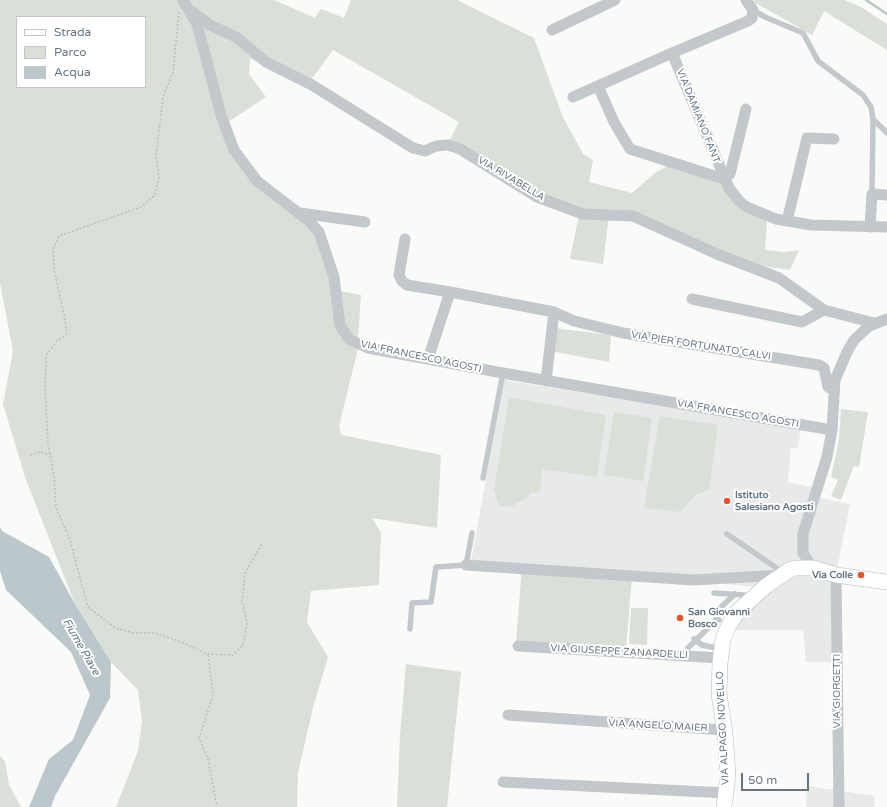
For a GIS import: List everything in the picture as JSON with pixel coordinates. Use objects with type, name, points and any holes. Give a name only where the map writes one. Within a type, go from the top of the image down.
[{"type":"street","points":[[552,30],[615,0]]},
{"type":"street","points":[[573,96],[748,21],[753,14],[753,10],[746,0]]},
{"type":"street","name":"VIA FRANCESCO AGOSTI","points":[[184,6],[197,24],[226,130],[234,150],[257,181],[299,213],[319,232],[336,285],[338,319],[342,331],[356,344],[368,348],[546,381],[832,430]]},
{"type":"street","name":"VIA RIVABELLA","points":[[184,6],[210,25],[236,37],[266,62],[312,85],[413,148],[425,151],[436,146],[448,145],[460,148],[537,197],[583,214],[633,216],[716,254],[779,278],[824,310],[874,323]]},
{"type":"street","name":"VIA DAMIANO FANT","points":[[672,53],[724,179]]},
{"type":"street","name":"VIA DAMIANO FANT","points":[[598,86],[614,122],[630,149],[724,179]]},
{"type":"street","name":"VIA DAMIANO FANT","points":[[724,179],[730,174],[746,109]]},
{"type":"street","points":[[787,221],[807,138],[834,139]]},
{"type":"street","points":[[724,179],[734,195],[747,207],[766,215],[787,221],[812,224],[887,227]]},
{"type":"street","points":[[870,227],[872,194],[887,195]]},
{"type":"street","points":[[299,213],[365,222]]},
{"type":"street","name":"VIA PIER FORTUNATO CALVI","points":[[405,239],[399,275],[402,281],[407,285],[554,312],[574,322],[623,333],[819,364],[824,368],[828,387],[833,390]]},
{"type":"street","points":[[428,359],[450,292]]},
{"type":"street","points":[[692,299],[802,322],[824,310]]},
{"type":"street","points":[[546,381],[554,312]]},
{"type":"street","points":[[797,570],[805,525],[826,459],[832,430],[833,390],[839,370],[850,346],[859,334],[874,323],[887,319]]},
{"type":"street","points":[[722,639],[748,600],[797,570],[805,558],[802,546]]},
{"type":"street","points":[[466,565],[693,580],[797,570],[887,582]]},
{"type":"street","name":"VIA GIORGETTI","points":[[836,575],[839,807]]},
{"type":"street","name":"VIA GIUSEPPE ZANARDELLI","points":[[518,646],[722,639]]},
{"type":"street","name":"VIA ALPAGO NOVELLO","points":[[503,782],[584,786],[725,800],[728,776],[719,694],[722,639]]},
{"type":"street","name":"VIA ANGELO MAIER","points":[[508,715],[591,722],[724,730]]},
{"type":"lane","points":[[753,10],[765,18],[803,33],[818,61],[863,95],[871,107],[873,118],[872,194]]},
{"type":"lane","points":[[873,118],[887,133]]},
{"type":"lane","points":[[483,478],[503,373]]},
{"type":"lane","points":[[410,629],[412,603],[431,602],[436,567],[466,565],[472,533]]},
{"type":"lane","points":[[727,534],[775,567],[797,570]]},
{"type":"lane","points":[[714,593],[744,595],[748,600]]},
{"type":"lane","points":[[688,648],[714,621],[719,609],[735,594]]},
{"type":"lane","points":[[693,638],[702,645],[722,639],[713,611]]},
{"type":"path","points":[[184,6],[173,72],[164,98],[156,155],[159,178],[155,195],[141,207],[59,236],[53,249],[54,270],[67,334],[57,341],[46,355],[45,388],[56,508],[70,540],[88,607],[115,628],[133,633],[155,633],[184,643],[207,654],[232,655],[243,645],[247,623],[242,601],[245,573],[264,542]]},
{"type":"path","points":[[30,455],[40,452],[50,455]]},
{"type":"path","points":[[207,654],[213,695],[199,738],[208,759],[217,807]]},
{"type":"shaded area","points":[[504,380],[801,428],[798,448],[791,448],[788,482],[814,488],[811,496],[850,504],[837,570],[839,662],[806,662],[803,630],[730,630],[769,588],[471,562]]},
{"type":"shaded area","points":[[807,786],[875,796],[874,807],[806,807]]},
{"type":"green space","points":[[0,0],[274,0],[315,18],[321,9],[344,18],[351,0],[457,0],[534,38],[562,115],[583,154],[593,160],[589,182],[632,193],[655,173],[678,160],[731,182],[741,207],[767,220],[765,250],[786,252],[799,250],[790,270],[762,266],[714,251],[680,233],[609,216],[603,264],[570,259],[580,210],[551,199],[518,182],[450,140],[459,122],[333,50],[311,80],[250,59],[249,74],[266,97],[222,126],[256,184],[309,221],[334,276],[339,274],[340,291],[361,295],[357,353],[339,426],[341,435],[441,455],[437,528],[372,518],[381,533],[379,585],[311,591],[307,622],[328,657],[314,704],[298,772],[297,807],[116,807],[138,751],[142,721],[138,690],[111,662],[75,604],[26,480],[3,404],[13,351],[0,283]]},
{"type":"green space","points":[[755,0],[844,0],[861,7],[887,24],[887,50],[824,11],[812,35],[754,2]]},
{"type":"green space","points":[[554,328],[611,335],[609,362],[550,351]]},
{"type":"green space","points":[[509,397],[606,415],[597,477],[542,469],[540,493],[531,492],[526,498],[510,507],[499,506],[494,490]]},
{"type":"green space","points":[[841,409],[868,412],[859,467],[854,466],[841,500],[831,496],[838,480],[831,477],[839,440]]},
{"type":"green space","points":[[614,412],[652,418],[643,481],[604,475]]},
{"type":"green space","points":[[660,416],[718,425],[709,490],[695,495],[680,512],[644,508]]},
{"type":"green space","points":[[522,566],[632,576],[626,649],[516,642]]},
{"type":"green space","points":[[631,608],[648,608],[647,645],[629,644]]},
{"type":"green space","points":[[406,664],[461,672],[447,807],[397,807],[400,736]]},
{"type":"green space","points":[[0,756],[5,761],[9,785],[21,807],[0,807]]},
{"type":"water","name":"Fiume Piave","points":[[0,527],[2,531],[49,557],[75,604],[111,662],[110,698],[55,796],[51,807],[29,807],[49,759],[73,740],[90,695],[71,652],[6,590],[0,571]]},
{"type":"waterway","points":[[866,0],[887,14]]},
{"type":"place","name":"Istituto Salesiano Agosti","points":[[727,501]]},
{"type":"place","name":"Via Colle","points":[[861,575]]},
{"type":"place","name":"San Giovanni Bosco","points":[[680,618]]}]
